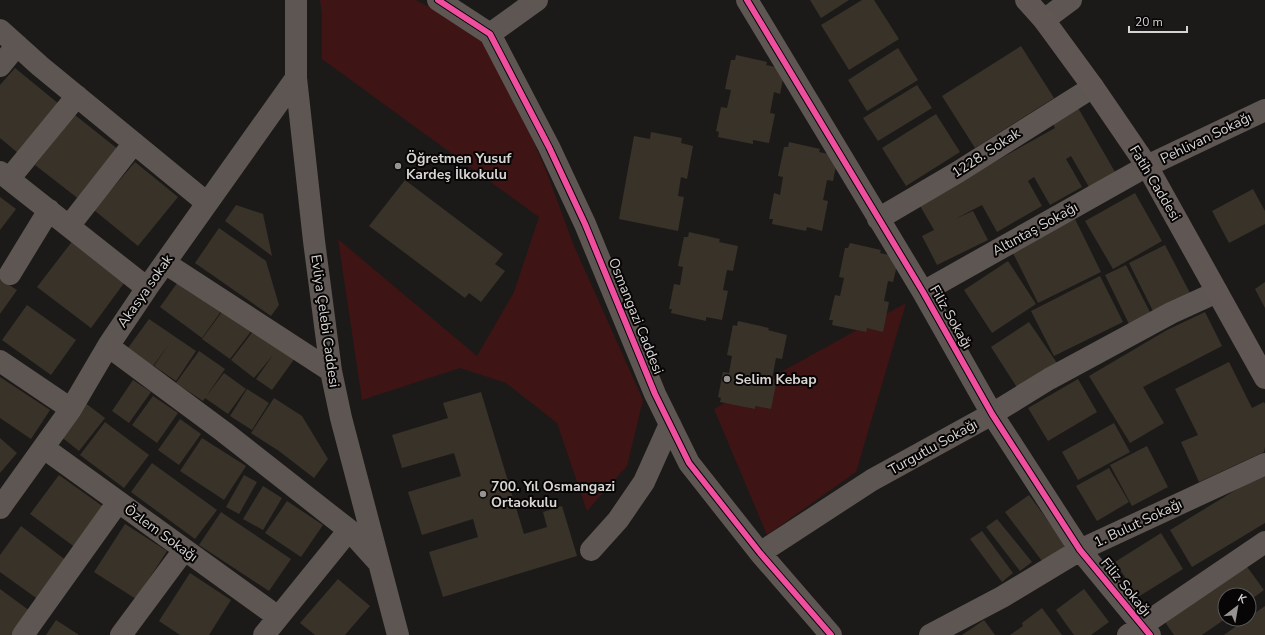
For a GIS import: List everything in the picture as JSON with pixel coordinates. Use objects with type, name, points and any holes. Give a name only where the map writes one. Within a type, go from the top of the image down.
[{"type":"main road","name":"Fatih Caddesi","points":[[1026,0],[1044,20],[1094,87],[1147,166],[1265,378]]},
{"type":"street","name":"Evliya Çelebi Caddesi","points":[[296,0],[296,78],[314,241],[331,371],[341,418],[398,635]]},
{"type":"street","name":"Osmangazi Caddesi","points":[[438,0],[490,34],[550,147],[585,224],[655,394],[689,463],[760,553],[831,635]]},
{"type":"street","points":[[490,34],[536,0]]},
{"type":"street","name":"Filiz Sokağı","points":[[747,0],[922,292],[992,414],[1080,550],[1140,632]]},
{"type":"street","points":[[1044,20],[1071,0]]},
{"type":"street","points":[[0,30],[77,96],[207,203]]},
{"type":"street","points":[[0,66],[16,45]]},
{"type":"street","name":"Akasya sokak","points":[[0,508],[71,409],[108,346],[147,288],[296,78]]},
{"type":"street","name":"1228. Sokak","points":[[878,219],[958,172],[1094,87]]},
{"type":"street","points":[[77,96],[5,176],[147,288]]},
{"type":"street","name":"Pehlivan Sokağı","points":[[1147,166],[1265,110]]},
{"type":"street","points":[[69,226],[134,143]]},
{"type":"street","name":"Altıntaş Sokağı","points":[[922,292],[1147,166]]},
{"type":"street","points":[[10,274],[49,210]]},
{"type":"street","points":[[165,263],[331,371]]},
{"type":"street","name":"Turgutlu Sokağı","points":[[760,553],[872,480],[992,414],[1049,379],[1164,316],[1217,292]]},
{"type":"street","points":[[108,346],[224,432],[349,530],[378,562]]},
{"type":"street","points":[[0,361],[71,409]]},
{"type":"street","points":[[591,550],[618,520],[644,482],[670,424]]},
{"type":"street","name":"Özlem Sokağı","points":[[44,448],[278,617]]},
{"type":"street","name":"1. Bulut Sokağı","points":[[930,635],[1002,597],[1080,550],[1265,464]]},
{"type":"street","points":[[23,635],[118,502]]},
{"type":"street","points":[[264,635],[349,530]]},
{"type":"street","points":[[1140,632],[1265,542]]},
{"type":"street","points":[[121,635],[184,550]]},
{"type":"shaded area","points":[[320,0],[416,0],[454,20],[486,46],[510,87],[547,173],[574,246],[643,400],[627,466],[587,511],[557,423],[506,383],[460,368],[362,400],[338,239],[477,356],[514,292],[539,217],[322,59],[322,15]]},
{"type":"shaded area","points":[[906,303],[856,472],[767,535],[714,409]]},
{"type":"building","points":[[810,0],[849,0],[821,18]]},
{"type":"building","points":[[862,0],[874,0],[899,39],[849,70],[821,25]]},
{"type":"building","points":[[1021,46],[1054,98],[975,148],[942,96]]},
{"type":"building","points":[[898,48],[918,80],[867,111],[848,80]]},
{"type":"building","points":[[736,55],[767,62],[766,65],[785,69],[780,94],[774,92],[770,113],[775,114],[769,143],[753,140],[753,144],[718,137],[719,132],[716,131],[721,107],[727,108],[731,90],[725,89],[731,60],[735,60]]},
{"type":"building","points":[[15,68],[59,104],[18,153],[0,138],[0,85]]},
{"type":"building","points":[[917,85],[932,108],[878,141],[863,118]]},
{"type":"building","points":[[1077,106],[1115,172],[1089,187],[1071,156],[1066,159],[1082,187],[1050,205],[1034,177],[1028,181],[1042,206],[997,232],[982,205],[955,219],[973,211],[988,240],[937,265],[922,236],[934,230],[919,204],[1055,128],[1051,120]]},
{"type":"building","points":[[936,114],[960,152],[906,186],[882,148]]},
{"type":"building","points":[[75,115],[119,150],[80,200],[35,165]]},
{"type":"building","points":[[651,132],[682,138],[681,143],[693,146],[687,179],[681,177],[678,196],[684,197],[678,231],[619,219],[634,136],[650,139]]},
{"type":"building","points":[[789,142],[820,149],[819,152],[838,156],[833,181],[827,180],[823,200],[828,201],[822,231],[807,227],[806,231],[772,224],[773,219],[769,219],[774,193],[780,195],[783,177],[778,176],[784,147],[788,147]]},
{"type":"building","points":[[135,162],[178,197],[138,246],[94,210]]},
{"type":"building","points":[[405,180],[503,254],[495,264],[505,271],[481,302],[469,293],[465,298],[369,226]]},
{"type":"building","points":[[1253,189],[1265,211],[1265,224],[1229,243],[1212,211]]},
{"type":"building","points":[[1135,193],[1162,241],[1113,269],[1085,221]]},
{"type":"building","points":[[0,197],[16,209],[0,230]]},
{"type":"building","points":[[236,205],[263,214],[272,256],[225,221]]},
{"type":"building","points":[[1075,219],[1101,272],[1038,303],[1012,251]]},
{"type":"building","points":[[219,228],[266,261],[279,305],[271,316],[195,263]]},
{"type":"building","points":[[689,232],[720,239],[719,242],[738,246],[733,271],[727,270],[723,290],[728,291],[722,320],[706,317],[706,321],[671,313],[672,309],[669,309],[674,284],[680,285],[683,267],[678,266],[684,237],[688,237]]},
{"type":"building","points":[[74,239],[127,279],[91,328],[37,287]]},
{"type":"building","points":[[850,243],[881,250],[880,253],[899,257],[893,282],[888,281],[884,301],[889,302],[883,332],[867,328],[866,332],[832,325],[833,320],[829,320],[835,295],[840,296],[844,278],[839,277],[845,248],[848,248]]},
{"type":"building","points":[[1165,245],[1190,293],[1153,311],[1129,263]]},
{"type":"building","points":[[1008,261],[1036,304],[992,333],[964,290]]},
{"type":"building","points":[[1126,265],[1151,314],[1129,324],[1105,275]]},
{"type":"building","points":[[1100,276],[1123,322],[1054,356],[1031,311]]},
{"type":"building","points":[[0,279],[17,290],[0,314]]},
{"type":"building","points":[[180,279],[222,310],[202,338],[160,307]]},
{"type":"building","points":[[1265,282],[1265,308],[1255,289]]},
{"type":"building","points":[[27,305],[76,340],[51,375],[2,340]]},
{"type":"building","points":[[224,309],[252,330],[230,359],[202,339]]},
{"type":"building","points":[[1205,312],[1222,346],[1143,387],[1164,423],[1130,443],[1089,376],[1167,330]]},
{"type":"building","points":[[149,319],[196,351],[176,381],[154,366],[169,344],[153,366],[128,348]]},
{"type":"building","points":[[738,321],[769,328],[768,330],[787,335],[782,359],[776,358],[772,379],[777,380],[771,409],[755,406],[755,409],[720,402],[721,398],[718,397],[723,372],[729,373],[732,356],[727,355],[733,325],[737,326]]},
{"type":"building","points":[[1029,322],[1057,363],[1018,389],[991,347]]},
{"type":"building","points":[[254,330],[295,358],[272,390],[256,379],[273,355],[254,378],[231,360]]},
{"type":"building","points":[[199,351],[225,369],[203,401],[176,383]]},
{"type":"building","points":[[1229,362],[1252,408],[1264,402],[1265,404],[1264,452],[1199,482],[1181,442],[1198,435],[1175,389]]},
{"type":"building","points":[[224,373],[246,389],[228,414],[205,398]]},
{"type":"building","points":[[0,377],[50,410],[31,439],[0,418]]},
{"type":"building","points":[[1078,379],[1097,412],[1048,441],[1028,408]]},
{"type":"building","points":[[133,380],[151,392],[129,423],[112,411]]},
{"type":"building","points":[[247,389],[269,403],[252,430],[230,416]]},
{"type":"building","points":[[481,392],[524,534],[547,527],[543,512],[562,506],[577,556],[443,597],[429,552],[478,537],[473,519],[422,535],[408,492],[461,476],[454,453],[402,468],[392,435],[448,418],[443,403]]},
{"type":"building","points":[[153,396],[178,413],[157,443],[132,425]]},
{"type":"building","points":[[274,398],[302,416],[328,459],[314,478],[279,451],[251,433]]},
{"type":"building","points":[[84,402],[105,418],[79,451],[59,435]]},
{"type":"building","points":[[180,419],[201,434],[179,465],[158,450]]},
{"type":"building","points":[[105,422],[149,455],[124,488],[80,455]]},
{"type":"building","points":[[1114,423],[1130,452],[1078,480],[1062,452]]},
{"type":"building","points":[[0,438],[17,453],[0,473]]},
{"type":"building","points":[[202,438],[246,466],[224,500],[180,471]]},
{"type":"building","points":[[1147,446],[1168,487],[1132,506],[1110,465]]},
{"type":"building","points":[[152,463],[217,510],[195,539],[131,492]]},
{"type":"building","points":[[1109,468],[1129,502],[1097,521],[1076,486]]},
{"type":"building","points":[[1265,472],[1265,523],[1192,567],[1170,530]]},
{"type":"building","points":[[59,475],[105,508],[76,548],[30,514]]},
{"type":"building","points":[[244,475],[257,482],[239,514],[226,507]]},
{"type":"building","points":[[263,486],[282,498],[263,530],[243,519]]},
{"type":"building","points":[[1029,495],[1068,548],[1045,565],[1005,512]]},
{"type":"building","points":[[287,501],[323,525],[301,557],[265,533]]},
{"type":"building","points":[[221,512],[291,559],[269,591],[199,545]]},
{"type":"building","points":[[997,519],[1032,562],[1020,571],[986,527]]},
{"type":"building","points":[[125,524],[167,551],[136,599],[94,572]]},
{"type":"building","points":[[21,526],[67,561],[39,600],[0,572],[0,555]]},
{"type":"building","points":[[982,531],[1013,573],[1002,582],[970,539]]},
{"type":"building","points":[[1161,533],[1183,569],[1138,597],[1115,562]]},
{"type":"building","points":[[1245,564],[1264,590],[1257,595],[1257,587],[1217,587],[1217,625],[1202,635],[1174,635],[1165,622]]},
{"type":"building","points":[[190,573],[231,600],[209,635],[180,635],[159,621]]},
{"type":"building","points":[[338,579],[370,606],[345,635],[315,635],[300,623]]},
{"type":"building","points":[[0,589],[30,611],[13,635],[0,635]]},
{"type":"building","points":[[1084,589],[1109,622],[1091,635],[1074,635],[1056,610]]},
{"type":"building","points":[[1265,606],[1265,635],[1224,635],[1235,627],[1257,627],[1257,612]]},
{"type":"building","points":[[1042,608],[1062,635],[1010,635],[1023,626],[1022,623]]},
{"type":"building","points":[[56,620],[79,635],[46,635]]},
{"type":"building","points":[[984,620],[995,635],[962,635]]},
{"type":"cycle path","points":[[438,0],[490,34],[549,147],[585,224],[655,394],[689,463],[760,553],[831,635]]},
{"type":"cycle path","points":[[747,0],[923,292],[992,414],[1080,550],[1150,635]]},
{"type":"place","name":"Öğretmen Yusuf Kardeş İlkokulu","points":[[398,166]]},
{"type":"place","name":"Selim Kebap","points":[[727,379]]},
{"type":"place","name":"700. Yıl Osmangazi Ortaokulu","points":[[483,494]]}]
